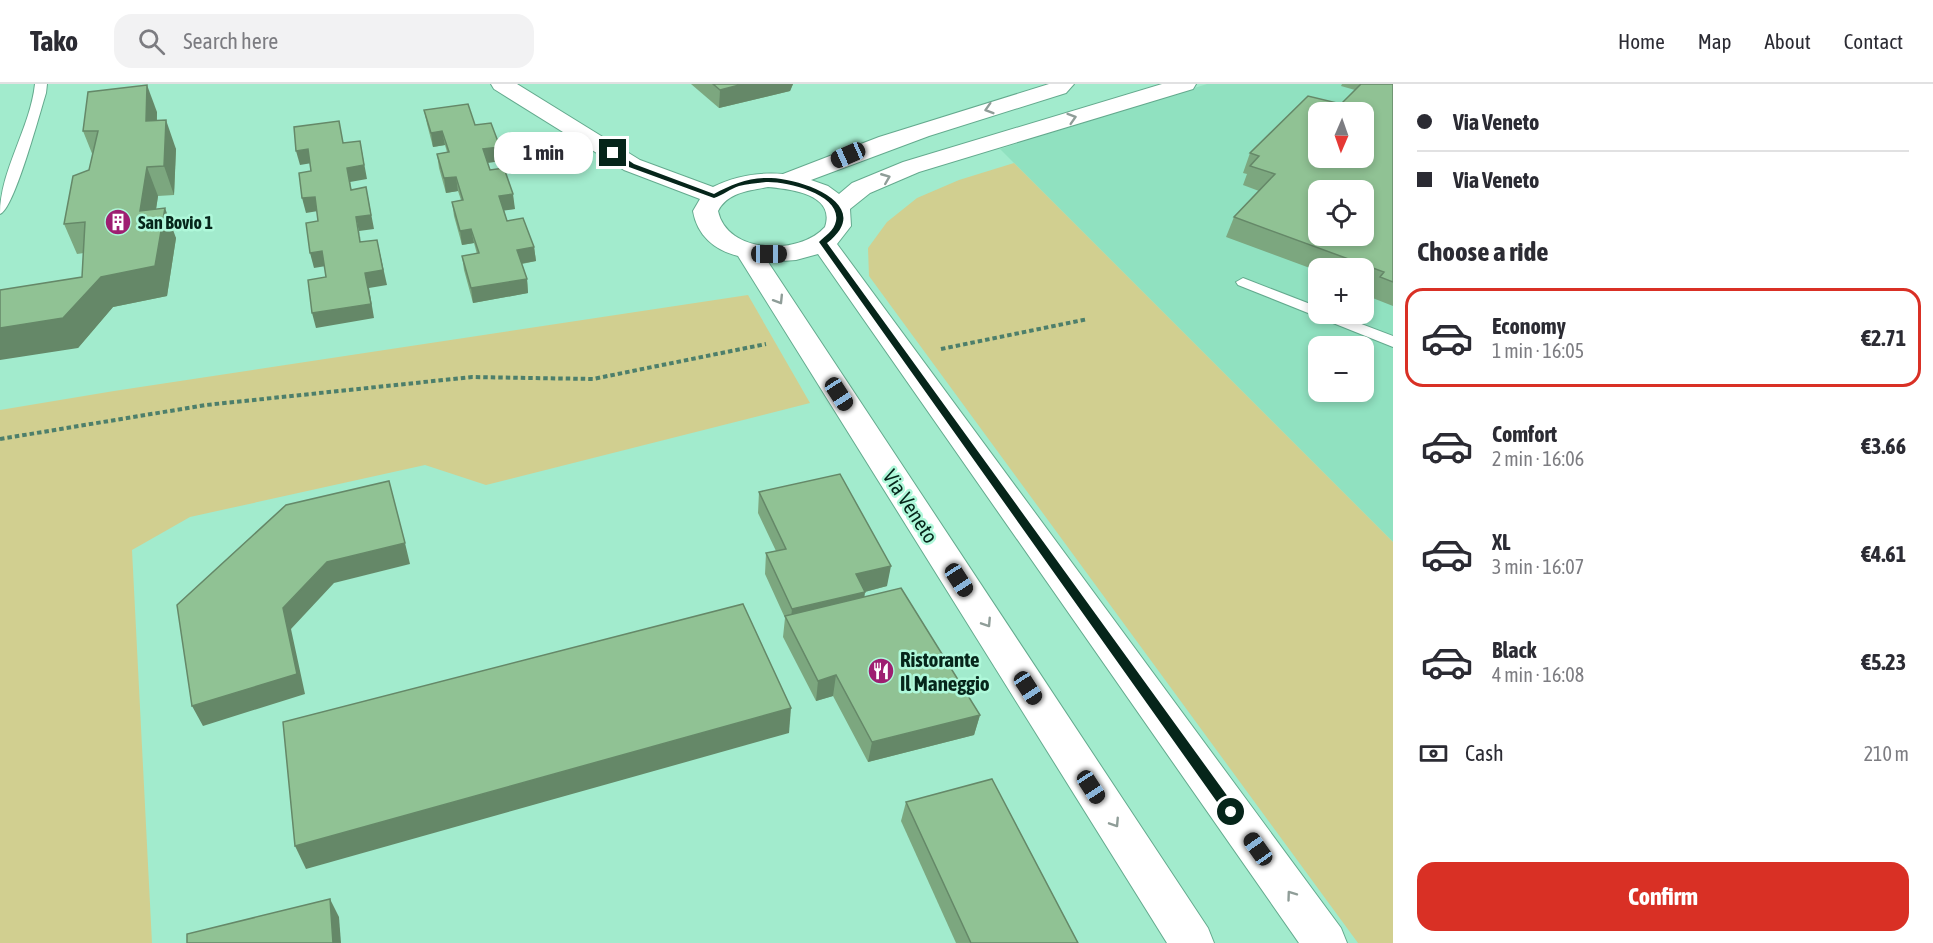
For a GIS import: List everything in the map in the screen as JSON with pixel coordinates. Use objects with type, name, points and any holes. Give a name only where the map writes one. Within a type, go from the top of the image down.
[{"type":"street","points":[[502,84],[632,165],[714,196]]},
{"type":"street","points":[[837,207],[861,188],[911,168],[1185,84]]},
{"type":"street","points":[[787,181],[848,155],[1065,85]]},
{"type":"street","points":[[753,181],[787,181],[820,192],[837,207],[840,223],[832,235],[822,242],[806,250],[781,254],[748,251],[721,239],[705,222],[704,213],[714,196],[737,184],[753,181]]},
{"type":"street","points":[[822,242],[1325,943]]},
{"type":"street","name":"Via Veneto","points":[[748,251],[1192,943]]},
{"type":"lane","points":[[0,210],[15,174],[40,93],[40,84]]},
{"type":"lane","points":[[1244,282],[1308,308]]},
{"type":"lane","points":[[1348,324],[1393,342]]},
{"type":"path","points":[[904,356],[1088,319]]},
{"type":"path","points":[[0,439],[207,405],[472,377],[593,380],[802,336]]},
{"type":"shaded area","points":[[1207,84],[1393,84],[1393,542],[1000,149]]},
{"type":"shaded area","points":[[1014,163],[1393,542],[1393,943],[1358,943],[869,276],[868,248],[887,222],[917,198],[959,180]]},
{"type":"shaded area","points":[[748,295],[810,403],[486,485],[425,465],[190,517],[132,550],[152,943],[0,943],[0,410]]},
{"type":"building","points":[[713,84],[743,84],[720,90]]},
{"type":"building","points":[[1361,84],[1393,84],[1393,282],[1380,277],[1384,272],[1374,268],[1374,258],[1346,258],[1313,246],[1374,246],[1374,180],[1308,180],[1308,244],[1234,217],[1275,174],[1250,166],[1259,156],[1250,153],[1308,96],[1333,102],[1308,102],[1308,168],[1374,168],[1374,102],[1343,102]]},
{"type":"building","points":[[147,85],[146,121],[166,120],[164,166],[147,167],[140,211],[165,208],[155,266],[101,277],[63,318],[0,328],[0,290],[82,277],[85,222],[64,224],[73,176],[89,170],[98,131],[83,131],[88,92]]},
{"type":"building","points":[[468,104],[475,125],[491,123],[500,147],[483,149],[490,170],[504,168],[513,194],[499,196],[507,221],[523,218],[534,247],[517,250],[527,279],[471,288],[462,256],[479,253],[471,229],[460,231],[452,202],[463,200],[456,177],[444,178],[437,154],[449,152],[442,131],[431,133],[424,110]]},
{"type":"building","points":[[339,121],[343,143],[360,141],[364,165],[347,168],[351,190],[366,187],[371,215],[356,217],[360,242],[377,240],[383,270],[365,273],[371,304],[312,313],[308,280],[326,277],[322,251],[310,253],[306,223],[318,221],[315,197],[302,198],[299,173],[311,171],[308,149],[296,151],[294,127]]},
{"type":"building","points":[[840,474],[891,566],[856,574],[865,592],[792,609],[766,553],[786,549],[759,492]]},
{"type":"building","points":[[389,481],[405,543],[327,562],[283,608],[297,674],[192,706],[177,605],[286,505]]},
{"type":"building","points":[[901,588],[980,715],[872,742],[836,675],[818,681],[785,616]]},
{"type":"building","points":[[743,604],[791,708],[295,846],[283,722]]},
{"type":"building","points":[[992,779],[1078,943],[971,943],[906,802]]},
{"type":"building","points":[[330,899],[333,943],[187,943],[187,934]]},
{"type":"place","name":"San Bovio 1","points":[[118,222]]},
{"type":"place","name":"Ristorante Il Maneggio","points":[[881,671]]},
{"type":"route","points":[[613,153],[632,165],[714,196],[737,184],[768,180],[801,184],[820,192],[833,202],[840,216],[840,223],[832,235],[822,242],[1231,812]]}]
